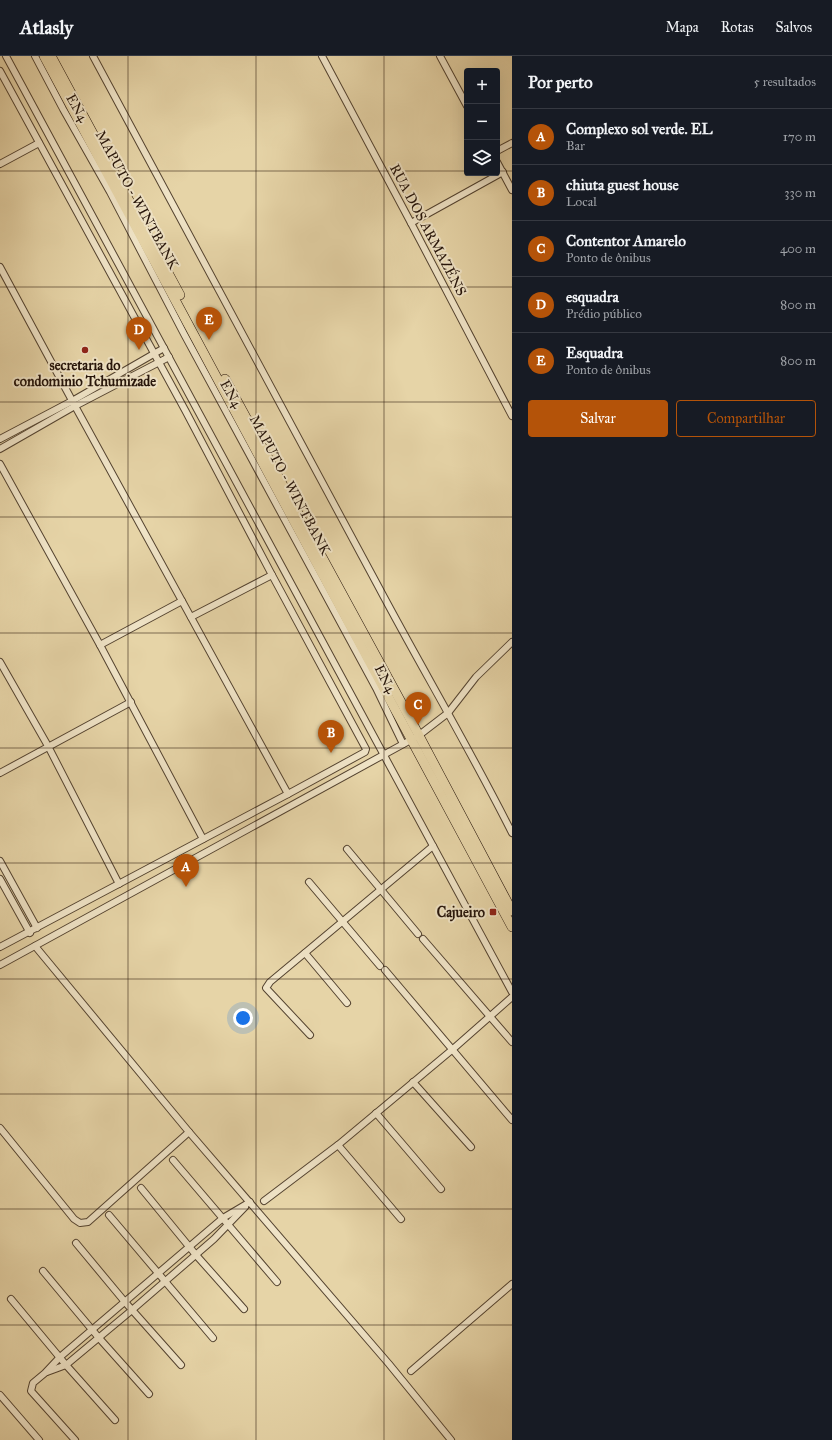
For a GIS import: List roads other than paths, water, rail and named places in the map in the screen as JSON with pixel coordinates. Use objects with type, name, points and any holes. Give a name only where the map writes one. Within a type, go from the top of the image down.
[{"type":"highway","name":"MAPUTO - WINTBANK","points":[[44,56],[415,738],[512,911]]},
{"type":"highway","name":"MAPUTO - WINTBANK","points":[[51,56],[415,738],[512,927]]},
{"type":"street","points":[[6,56],[512,992]]},
{"type":"street","name":"EN4","points":[[35,56],[110,192],[166,300],[376,688],[403,744]]},
{"type":"street","points":[[93,56],[512,833]]},
{"type":"street","name":"RUA DOS ARMAZÉNS","points":[[322,56],[512,416]]},
{"type":"street","points":[[440,56],[466,104]]},
{"type":"street","points":[[0,70],[159,361],[366,749],[365,752],[288,794],[30,933],[0,947]]},
{"type":"street","points":[[0,164],[39,143]]},
{"type":"street","points":[[500,149],[512,143]]},
{"type":"street","points":[[500,167],[512,190]]},
{"type":"street","points":[[411,223],[503,172]]},
{"type":"street","points":[[0,267],[73,404],[288,794]]},
{"type":"street","points":[[0,449],[164,348]]},
{"type":"street","points":[[0,440],[169,357]]},
{"type":"street","points":[[0,464],[100,645],[203,839]]},
{"type":"street","points":[[191,617],[272,575]]},
{"type":"street","points":[[100,645],[182,601]]},
{"type":"street","points":[[0,965],[415,738],[448,712],[476,677],[512,642]]},
{"type":"street","points":[[0,662],[48,746],[119,884]]},
{"type":"street","points":[[0,772],[130,702]]},
{"type":"street","points":[[310,1036],[266,988],[270,982],[433,846]]},
{"type":"street","points":[[347,849],[418,934]]},
{"type":"street","points":[[0,861],[37,928]]},
{"type":"street","points":[[0,879],[30,933]]},
{"type":"street","points":[[309,882],[512,1120]]},
{"type":"street","points":[[423,940],[512,1042]]},
{"type":"street","points":[[35,946],[190,1132],[389,1364],[451,1440]]},
{"type":"street","points":[[305,953],[347,1003]]},
{"type":"street","points":[[264,1201],[338,1145],[453,1049],[512,997]]},
{"type":"street","points":[[413,1082],[472,1147]]},
{"type":"street","points":[[376,1113],[441,1189]]},
{"type":"street","points":[[0,1128],[74,1219],[80,1223],[88,1222],[190,1132]]},
{"type":"street","points":[[338,1145],[401,1219]]},
{"type":"street","points":[[173,1160],[277,1282]]},
{"type":"street","points":[[141,1188],[196,1255],[244,1309]]},
{"type":"street","points":[[75,1440],[31,1390],[33,1383],[60,1357],[222,1218],[250,1202]]},
{"type":"street","points":[[45,1373],[66,1365],[99,1338],[196,1255],[228,1226],[250,1202]]},
{"type":"street","points":[[109,1216],[213,1338]]},
{"type":"street","points":[[76,1243],[125,1302],[181,1365]]},
{"type":"street","points":[[43,1271],[148,1394]]},
{"type":"street","points":[[411,1371],[512,1284]]},
{"type":"street","points":[[11,1299],[66,1365],[115,1420]]},
{"type":"street","points":[[0,1395],[39,1440]]},
{"type":"place","name":"Esquadra","points":[[209,340]]},
{"type":"place","name":"secretaria do condominio Tchumizade","points":[[85,350]]},
{"type":"place","name":"esquadra","points":[[139,350]]},
{"type":"place","name":"Contentor Amarelo","points":[[418,725]]},
{"type":"place","name":"chiuta guest house","points":[[331,753]]},
{"type":"place","name":"Complexo sol verde. EL","points":[[186,887]]},
{"type":"place","name":"Cajueiro","points":[[493,912]]}]
